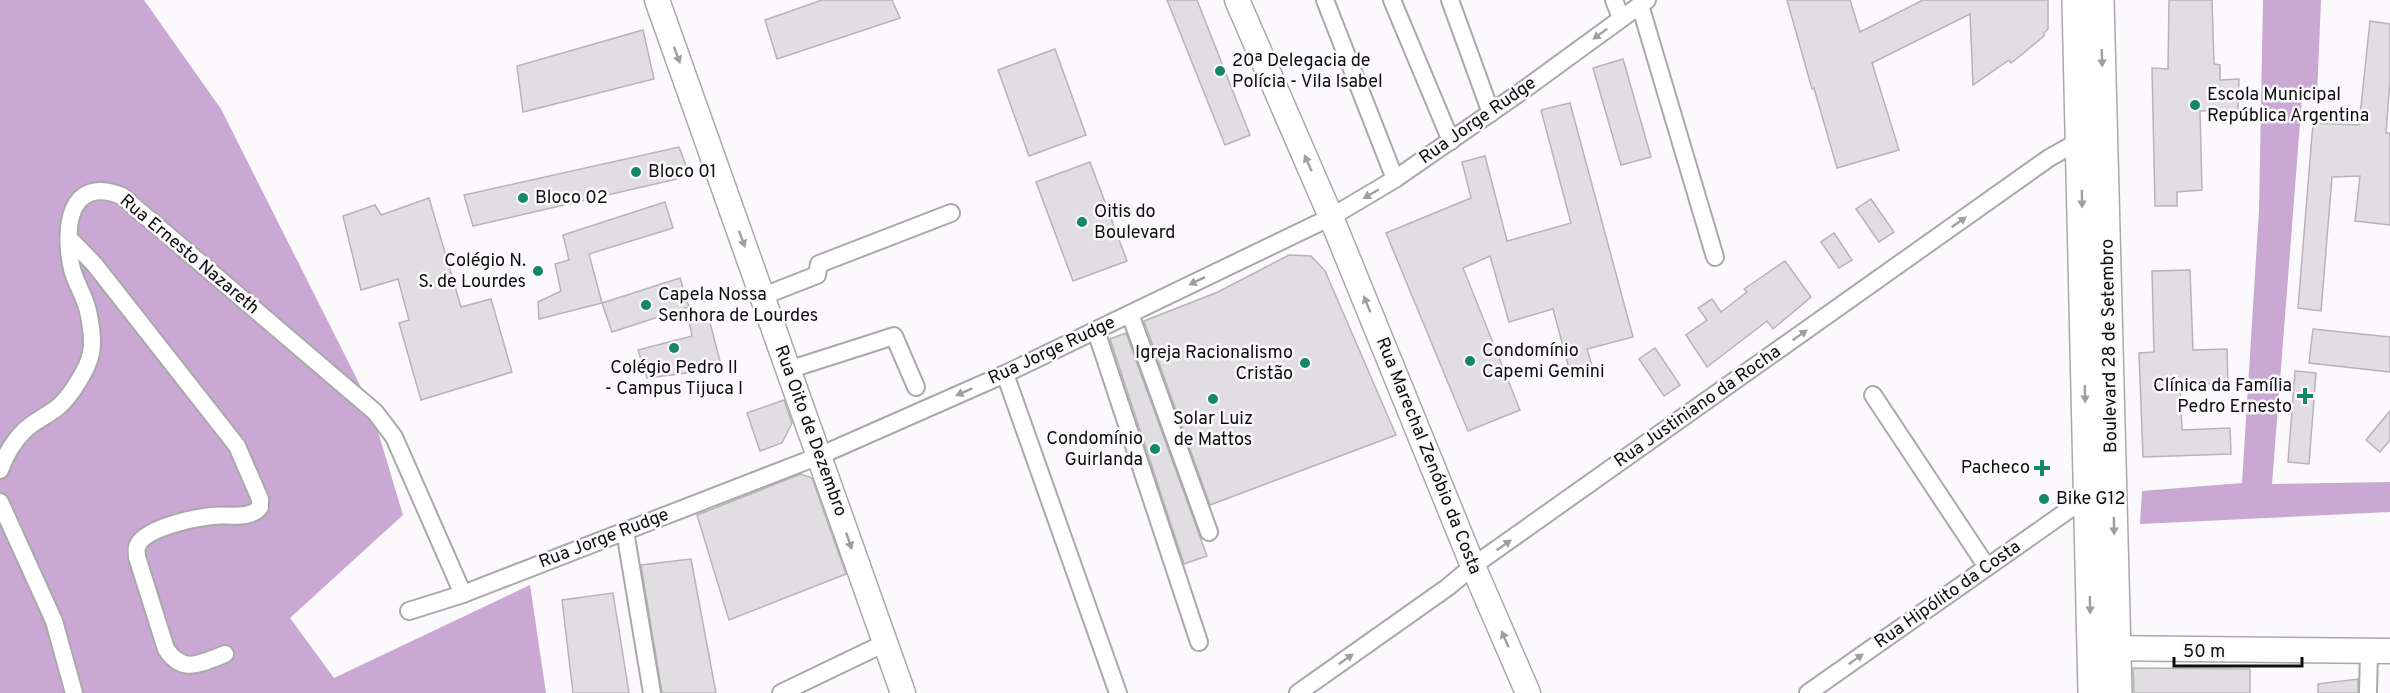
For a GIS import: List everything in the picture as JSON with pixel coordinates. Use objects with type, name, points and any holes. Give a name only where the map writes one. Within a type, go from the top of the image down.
[{"type":"main road","name":"Boulevard 28 de Setembro","points":[[2076,0],[2093,144],[2118,693]]},
{"type":"main road","name":"Boulevard 28 de Setembro","points":[[2092,693],[2087,496],[2093,144],[2100,0]]},
{"type":"street","name":"Rua Oito de Dezembro","points":[[657,0],[903,693]]},
{"type":"street","name":"Rua Marechal Zenóbio da Costa","points":[[1237,0],[1331,217],[1473,566],[1528,693]]},
{"type":"street","points":[[1325,0],[1395,179]]},
{"type":"street","points":[[1392,0],[1451,141]]},
{"type":"street","points":[[1450,0],[1491,113]]},
{"type":"street","points":[[1614,0],[1621,18]]},
{"type":"street","points":[[1644,3],[1715,257]]},
{"type":"street","name":"Rua Jorge Rudge","points":[[409,611],[463,594],[819,456],[1005,374],[1331,217],[1395,179],[1451,141],[1644,3]]},
{"type":"street","name":"Rua Justiniano da Rocha","points":[[1298,693],[1448,587],[1473,566],[2049,158],[2093,144]]},
{"type":"street","name":"Rua Ernesto Nazareth","points":[[0,470],[14,443],[25,429],[59,406],[86,368],[91,351],[89,316],[72,269],[67,225],[83,195],[95,190],[108,190],[122,196],[368,405],[394,437],[463,594]]},
{"type":"street","points":[[763,296],[817,275],[819,264],[951,213]]},
{"type":"street","points":[[70,239],[95,265],[237,446],[260,499],[257,512],[244,515],[211,516],[166,526],[152,532],[137,547],[137,557],[166,649],[173,660],[185,665],[197,664],[225,654]]},
{"type":"street","points":[[1130,314],[1209,532]]},
{"type":"street","points":[[1096,331],[1199,642]]},
{"type":"street","points":[[788,370],[894,336],[916,387]]},
{"type":"street","points":[[1005,374],[1118,693]]},
{"type":"street","points":[[1873,395],[1987,567]]},
{"type":"street","name":"Rua Hipólito da Costa","points":[[1808,693],[2087,496]]},
{"type":"street","points":[[0,502],[54,621],[74,693]]},
{"type":"street","points":[[625,531],[652,693]]},
{"type":"street","points":[[781,693],[885,643]]},
{"type":"street","points":[[2091,648],[2379,651],[2368,693]]},
{"type":"shaded area","points":[[0,0],[144,0],[221,109],[370,405],[403,515],[290,618],[334,678],[530,585],[546,693],[0,693]]},
{"type":"shaded area","points":[[2263,0],[2321,0],[2317,96],[2302,97],[2272,484],[2390,482],[2390,512],[2140,524],[2142,491],[2242,483],[2259,210]]},
{"type":"building","points":[[822,0],[892,0],[900,18],[777,59],[765,20]]},
{"type":"building","points":[[1167,0],[1197,0],[1250,135],[1225,145]]},
{"type":"building","points":[[1787,0],[1850,0],[1860,32],[1923,0],[2048,0],[2048,29],[2044,36],[2011,63],[2009,60],[1973,85],[1970,14],[1872,63],[1899,150],[1837,168]]},
{"type":"building","points":[[2169,0],[2212,0],[2214,64],[2220,65],[2220,80],[2239,79],[2238,110],[2200,111],[2202,190],[2177,192],[2177,206],[2155,206],[2152,68],[2168,69]]},
{"type":"building","points":[[2370,21],[2390,24],[2390,79],[2386,133],[2390,133],[2390,225],[2355,221],[2360,176],[2332,177],[2321,311],[2298,308],[2313,123],[2359,125]]},
{"type":"building","points":[[643,30],[654,79],[523,112],[517,66]]},
{"type":"building","points":[[1055,49],[1086,135],[1029,156],[998,70]]},
{"type":"building","points":[[1623,59],[1651,157],[1621,165],[1593,68]]},
{"type":"building","points":[[1570,103],[1633,337],[1587,349],[1592,366],[1570,372],[1553,309],[1509,322],[1490,256],[1463,268],[1520,410],[1468,431],[1386,233],[1471,198],[1462,162],[1485,156],[1507,241],[1571,223],[1541,110]]},
{"type":"building","points":[[679,147],[690,176],[473,226],[464,195]]},
{"type":"building","name":"Oitis do Boulevard","points":[[1090,162],[1127,261],[1073,281],[1036,182]]},
{"type":"building","points":[[429,198],[461,307],[491,299],[512,372],[421,400],[399,323],[409,320],[398,279],[361,290],[343,216],[375,205],[381,215]]},
{"type":"building","points":[[1871,199],[1894,232],[1879,242],[1856,209]]},
{"type":"building","points":[[665,202],[673,228],[589,254],[602,303],[539,319],[538,302],[561,291],[555,264],[569,260],[563,235]]},
{"type":"building","points":[[1834,233],[1852,260],[1839,268],[1821,242]]},
{"type":"building","points":[[1289,255],[1311,256],[1325,271],[1396,435],[1210,505],[1144,321],[1218,292]]},
{"type":"building","points":[[1785,261],[1811,297],[1773,329],[1767,321],[1707,367],[1686,335],[1707,320],[1698,308],[1712,299],[1721,312],[1747,292],[1744,289]]},
{"type":"building","points":[[2190,270],[2193,350],[2227,349],[2228,383],[2180,385],[2182,430],[2230,428],[2231,454],[2143,457],[2139,353],[2154,352],[2152,271]]},
{"type":"building","name":"Capela Nossa Senhora de Lourdes","points":[[680,278],[689,307],[612,332],[602,303]]},
{"type":"building","points":[[709,319],[721,365],[687,373],[647,378],[638,350],[692,336],[689,322]]},
{"type":"building","points":[[2313,329],[2390,337],[2390,372],[2309,363]]},
{"type":"building","name":"Condomínio Guirlanda","points":[[1126,333],[1207,556],[1184,564],[1110,339]]},
{"type":"building","points":[[1655,348],[1680,385],[1664,396],[1639,359]]},
{"type":"building","points":[[2295,371],[2316,373],[2309,464],[2288,462]]},
{"type":"building","points":[[784,400],[792,423],[782,443],[760,451],[747,413]]},
{"type":"building","points":[[2390,411],[2390,440],[2380,452],[2366,440]]},
{"type":"building","points":[[801,474],[812,478],[846,574],[729,620],[697,515]]},
{"type":"building","points":[[691,559],[716,693],[662,693],[641,565]]},
{"type":"building","points":[[613,593],[629,693],[573,693],[562,600]]},
{"type":"building","points":[[2133,668],[2250,669],[2250,693],[2134,693]]},
{"type":"building","points":[[2358,679],[2358,693],[2318,693],[2318,684]]},
{"type":"place","name":"20ª Delegacia de Polícia - Vila Isabel","points":[[1220,71]]},
{"type":"place","name":"Escola Municipal República Argentina","points":[[2195,105]]},
{"type":"place","name":"Bloco 01","points":[[636,172]]},
{"type":"place","name":"Bloco 02","points":[[523,198]]},
{"type":"place","name":"Oitis do Boulevard","points":[[1082,222]]},
{"type":"place","name":"Colégio N. S. de Lourdes","points":[[538,271]]},
{"type":"place","name":"Capela Nossa Senhora de Lourdes","points":[[646,305]]},
{"type":"place","name":"Colégio Pedro II - Campus Tijuca I","points":[[674,348]]},
{"type":"place","name":"Condomínio Capemi Gemini","points":[[1470,361]]},
{"type":"place","name":"Igreja Racionalismo Cristão","points":[[1305,363]]},
{"type":"place","name":"Clínica da Família Pedro Ernesto","points":[[2305,396]]},
{"type":"place","name":"Solar Luiz de Mattos","points":[[1213,399]]},
{"type":"place","name":"Condomínio Guirlanda","points":[[1155,449]]},
{"type":"place","name":"Pacheco","points":[[2042,468]]},
{"type":"place","name":"Bike G12","points":[[2044,499]]}]
